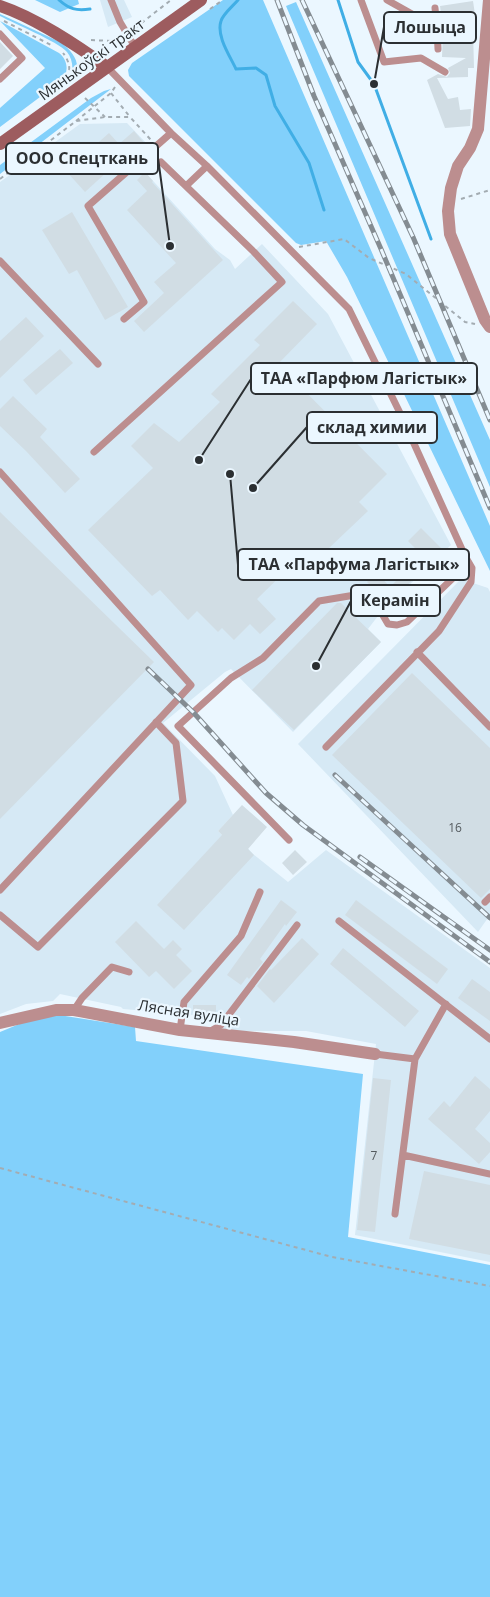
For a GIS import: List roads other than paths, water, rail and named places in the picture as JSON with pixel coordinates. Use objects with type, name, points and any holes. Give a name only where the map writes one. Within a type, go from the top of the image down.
[{"type":"main road","name":"Мянькоўскі тракт","points":[[0,144],[135,47],[204,5]]},
{"type":"main road","points":[[0,6],[47,29],[80,48],[107,67]]},
{"type":"street","points":[[489,0],[478,129],[470,148],[458,166],[451,188],[449,204],[450,234],[485,320],[490,327]]},
{"type":"street","name":"Лясная вуліца","points":[[0,1023],[48,1011],[74,1010],[180,1030],[294,1042],[375,1054]]},
{"type":"lane","points":[[111,0],[120,22],[135,47]]},
{"type":"lane","points":[[361,0],[384,62],[421,58],[445,72]]},
{"type":"lane","points":[[386,0],[436,28],[473,26]]},
{"type":"lane","points":[[435,8],[438,49]]},
{"type":"lane","points":[[0,34],[22,58],[0,79]]},
{"type":"lane","points":[[107,67],[349,309],[406,424],[472,568],[471,582],[439,631],[326,747]]},
{"type":"lane","points":[[124,319],[144,302],[88,206],[171,133]]},
{"type":"lane","points":[[94,452],[282,282],[161,162]]},
{"type":"lane","points":[[186,186],[207,166]]},
{"type":"lane","points":[[0,261],[98,364]]},
{"type":"lane","points":[[0,472],[191,685],[0,890]]},
{"type":"lane","points":[[289,840],[178,726],[231,678],[263,658],[319,601],[355,595],[382,612],[388,624],[397,625],[407,622],[453,578],[465,556]]},
{"type":"lane","points":[[417,652],[490,727]]},
{"type":"lane","points":[[0,915],[38,947],[182,801],[176,743],[156,722]]},
{"type":"lane","points":[[180,1030],[184,1002],[241,936],[260,892]]},
{"type":"lane","points":[[340,921],[490,1039]]},
{"type":"lane","points":[[206,1033],[221,1025],[298,925]]},
{"type":"lane","points":[[74,1010],[82,998],[112,967],[129,972]]},
{"type":"lane","points":[[395,1214],[415,1059],[446,1004]]},
{"type":"lane","points":[[375,1054],[415,1059]]},
{"type":"lane","points":[[403,1155],[490,1174]]},
{"type":"waterway","points":[[59,0],[73,9],[90,9]]},
{"type":"waterway","points":[[238,0],[221,21],[220,33],[224,46],[236,69],[256,68],[266,75],[275,106],[309,163],[324,210]]},
{"type":"waterway","points":[[338,0],[358,62],[374,84],[431,239]]},
{"type":"railway","points":[[277,0],[314,96],[381,249],[490,508]]},
{"type":"railway","points":[[302,0],[413,237],[490,420]]},
{"type":"railway","points":[[148,669],[193,712],[266,793],[303,825],[490,962]]},
{"type":"railway","points":[[335,775],[490,918]]},
{"type":"railway","points":[[360,857],[490,950]]},
{"type":"place","name":"Лошыца","points":[[374,84]]},
{"type":"place","name":"ООО Спецткань","points":[[170,246]]},
{"type":"place","name":"ТАА «Парфюм Лагістык»","points":[[199,460]]},
{"type":"place","name":"ТАА «Парфума Лагістык»","points":[[230,474]]},
{"type":"place","name":"склад химии","points":[[253,488]]},
{"type":"place","name":"Керамін","points":[[316,666]]}]
